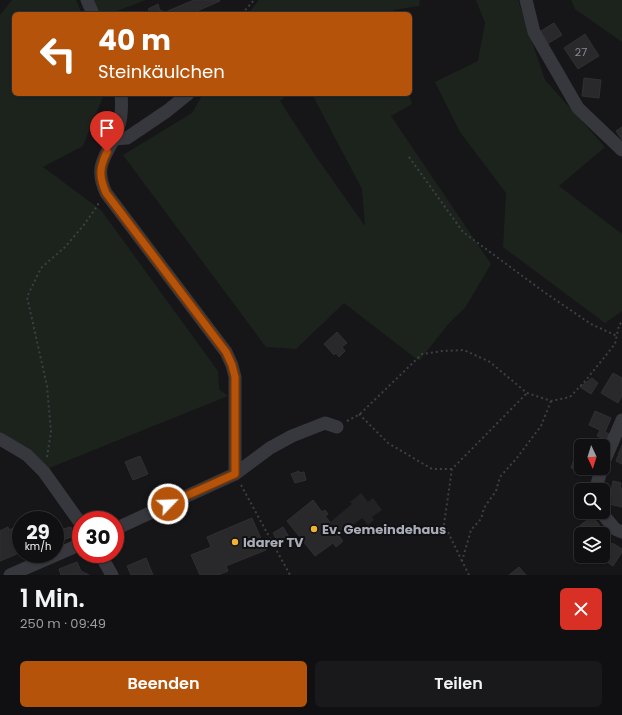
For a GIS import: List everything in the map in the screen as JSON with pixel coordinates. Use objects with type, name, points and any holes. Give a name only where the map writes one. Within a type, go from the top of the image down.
[{"type":"street","points":[[87,0],[92,12]]},
{"type":"street","points":[[526,0],[534,32],[578,108],[622,150]]},
{"type":"street","points":[[121,96],[122,106],[120,120],[114,140],[101,164],[100,174],[102,184],[106,193],[226,352],[232,365],[235,377],[236,394],[235,474]]},
{"type":"street","points":[[114,140],[127,138],[167,111],[186,96]]},
{"type":"street","points":[[610,448],[622,420]]},
{"type":"street","points":[[124,525],[235,474],[270,448],[292,436],[325,423],[337,427]]},
{"type":"street","points":[[0,439],[27,455],[44,472],[72,511]]},
{"type":"street","points":[[607,519],[615,529],[622,532]]},
{"type":"street","points":[[10,575],[72,548]]},
{"type":"street","points":[[105,563],[112,575]]},
{"type":"path","points":[[244,12],[254,0]]},
{"type":"path","points":[[410,157],[463,232],[544,292],[591,324],[617,336]]},
{"type":"path","points":[[44,472],[51,432],[47,386],[26,297],[41,268],[65,247],[98,205],[102,184]]},
{"type":"path","points":[[337,427],[359,414],[422,354],[443,350],[464,350],[490,362],[527,392],[551,401],[570,397],[615,344],[619,324],[622,322]]},
{"type":"path","points":[[469,575],[444,524],[452,469],[527,392]]},
{"type":"path","points":[[462,561],[471,530],[481,519],[484,508],[496,491],[500,477],[541,426],[551,401]]},
{"type":"path","points":[[359,414],[388,444],[432,469],[452,469]]},
{"type":"path","points":[[235,474],[290,575]]},
{"type":"shaded area","points":[[12,0],[76,0],[81,12],[12,12],[12,96],[103,96],[83,146],[43,167],[101,210],[218,371],[219,389],[228,396],[49,468],[32,454],[0,434],[0,15]]},
{"type":"shaded area","points":[[94,0],[146,0],[114,12],[99,12]]},
{"type":"shaded area","points":[[259,0],[420,0],[419,6],[393,10],[393,12],[250,12]]},
{"type":"shaded area","points":[[476,0],[518,0],[545,80],[605,147],[559,186],[622,234],[622,311],[605,323],[503,247],[506,193],[460,132],[435,82],[478,61],[485,23]]},
{"type":"shaded area","points":[[571,0],[622,0],[622,42],[575,9]]},
{"type":"shaded area","points":[[202,96],[286,96],[280,101],[317,158],[365,226],[362,189],[313,96],[410,96],[412,104],[391,116],[491,264],[465,308],[450,322],[419,361],[344,303],[296,349],[266,347],[123,155],[192,113]]},
{"type":"shaded area","points":[[361,493],[368,502],[373,498],[382,510],[372,517],[374,520],[368,525],[362,518],[339,536],[329,523],[352,504],[350,502]]},
{"type":"building","points":[[194,0],[220,1],[195,12],[165,12]]},
{"type":"building","points":[[158,4],[160,11],[162,10],[163,12],[150,12],[148,9]]},
{"type":"building","points":[[554,23],[562,35],[547,44],[539,32]]},
{"type":"building","points":[[585,34],[599,56],[578,69],[564,48]]},
{"type":"building","points":[[584,78],[601,80],[599,98],[582,96]]},
{"type":"building","points":[[622,127],[622,140],[616,131]]},
{"type":"building","points":[[337,332],[347,343],[342,347],[345,351],[339,357],[336,353],[334,355],[324,344]]},
{"type":"building","points":[[613,373],[622,378],[622,396],[618,403],[601,393]]},
{"type":"building","points":[[592,378],[598,383],[591,394],[580,387]]},
{"type":"building","points":[[595,411],[611,418],[605,432],[609,434],[607,439],[597,436],[600,430],[589,425]]},
{"type":"building","points":[[622,445],[622,464],[616,461]]},
{"type":"building","points":[[140,456],[148,474],[133,480],[125,462]]},
{"type":"building","points":[[574,459],[574,469],[571,468]]},
{"type":"building","points":[[299,471],[299,473],[304,472],[306,480],[295,483],[291,474]]},
{"type":"building","points":[[613,481],[621,483],[620,488],[622,488],[622,507],[610,504]]},
{"type":"building","name":"Ev. Gemeindehaus","points":[[313,500],[322,512],[325,510],[328,514],[325,516],[343,541],[336,547],[333,543],[315,556],[287,521]]},
{"type":"building","name":"Idarer TV","points":[[252,518],[266,550],[226,566],[228,571],[218,575],[200,575],[191,555],[211,547],[207,537]]},
{"type":"building","points":[[588,519],[594,519],[601,527],[578,527]]},
{"type":"building","points":[[8,527],[9,530],[12,529],[12,556],[0,561],[0,531]]},
{"type":"building","points":[[71,527],[72,535],[71,537],[64,540],[64,529]]},
{"type":"building","points":[[283,527],[289,537],[278,542],[273,533]]},
{"type":"building","points":[[612,543],[622,549],[622,552],[613,566],[608,563],[610,563],[610,546]]},
{"type":"building","points":[[146,558],[153,575],[131,575],[127,566]]},
{"type":"building","points":[[77,563],[81,571],[89,575],[61,575],[59,569]]},
{"type":"building","points":[[519,567],[526,575],[509,575]]},
{"type":"place","name":"Ev. Gemeindehaus","points":[[314,529]]},
{"type":"place","name":"Idarer TV","points":[[235,542]]},
{"type":"route","points":[[107,152],[101,164],[100,174],[106,193],[226,352],[232,365],[235,377],[235,474],[168,504]]}]
